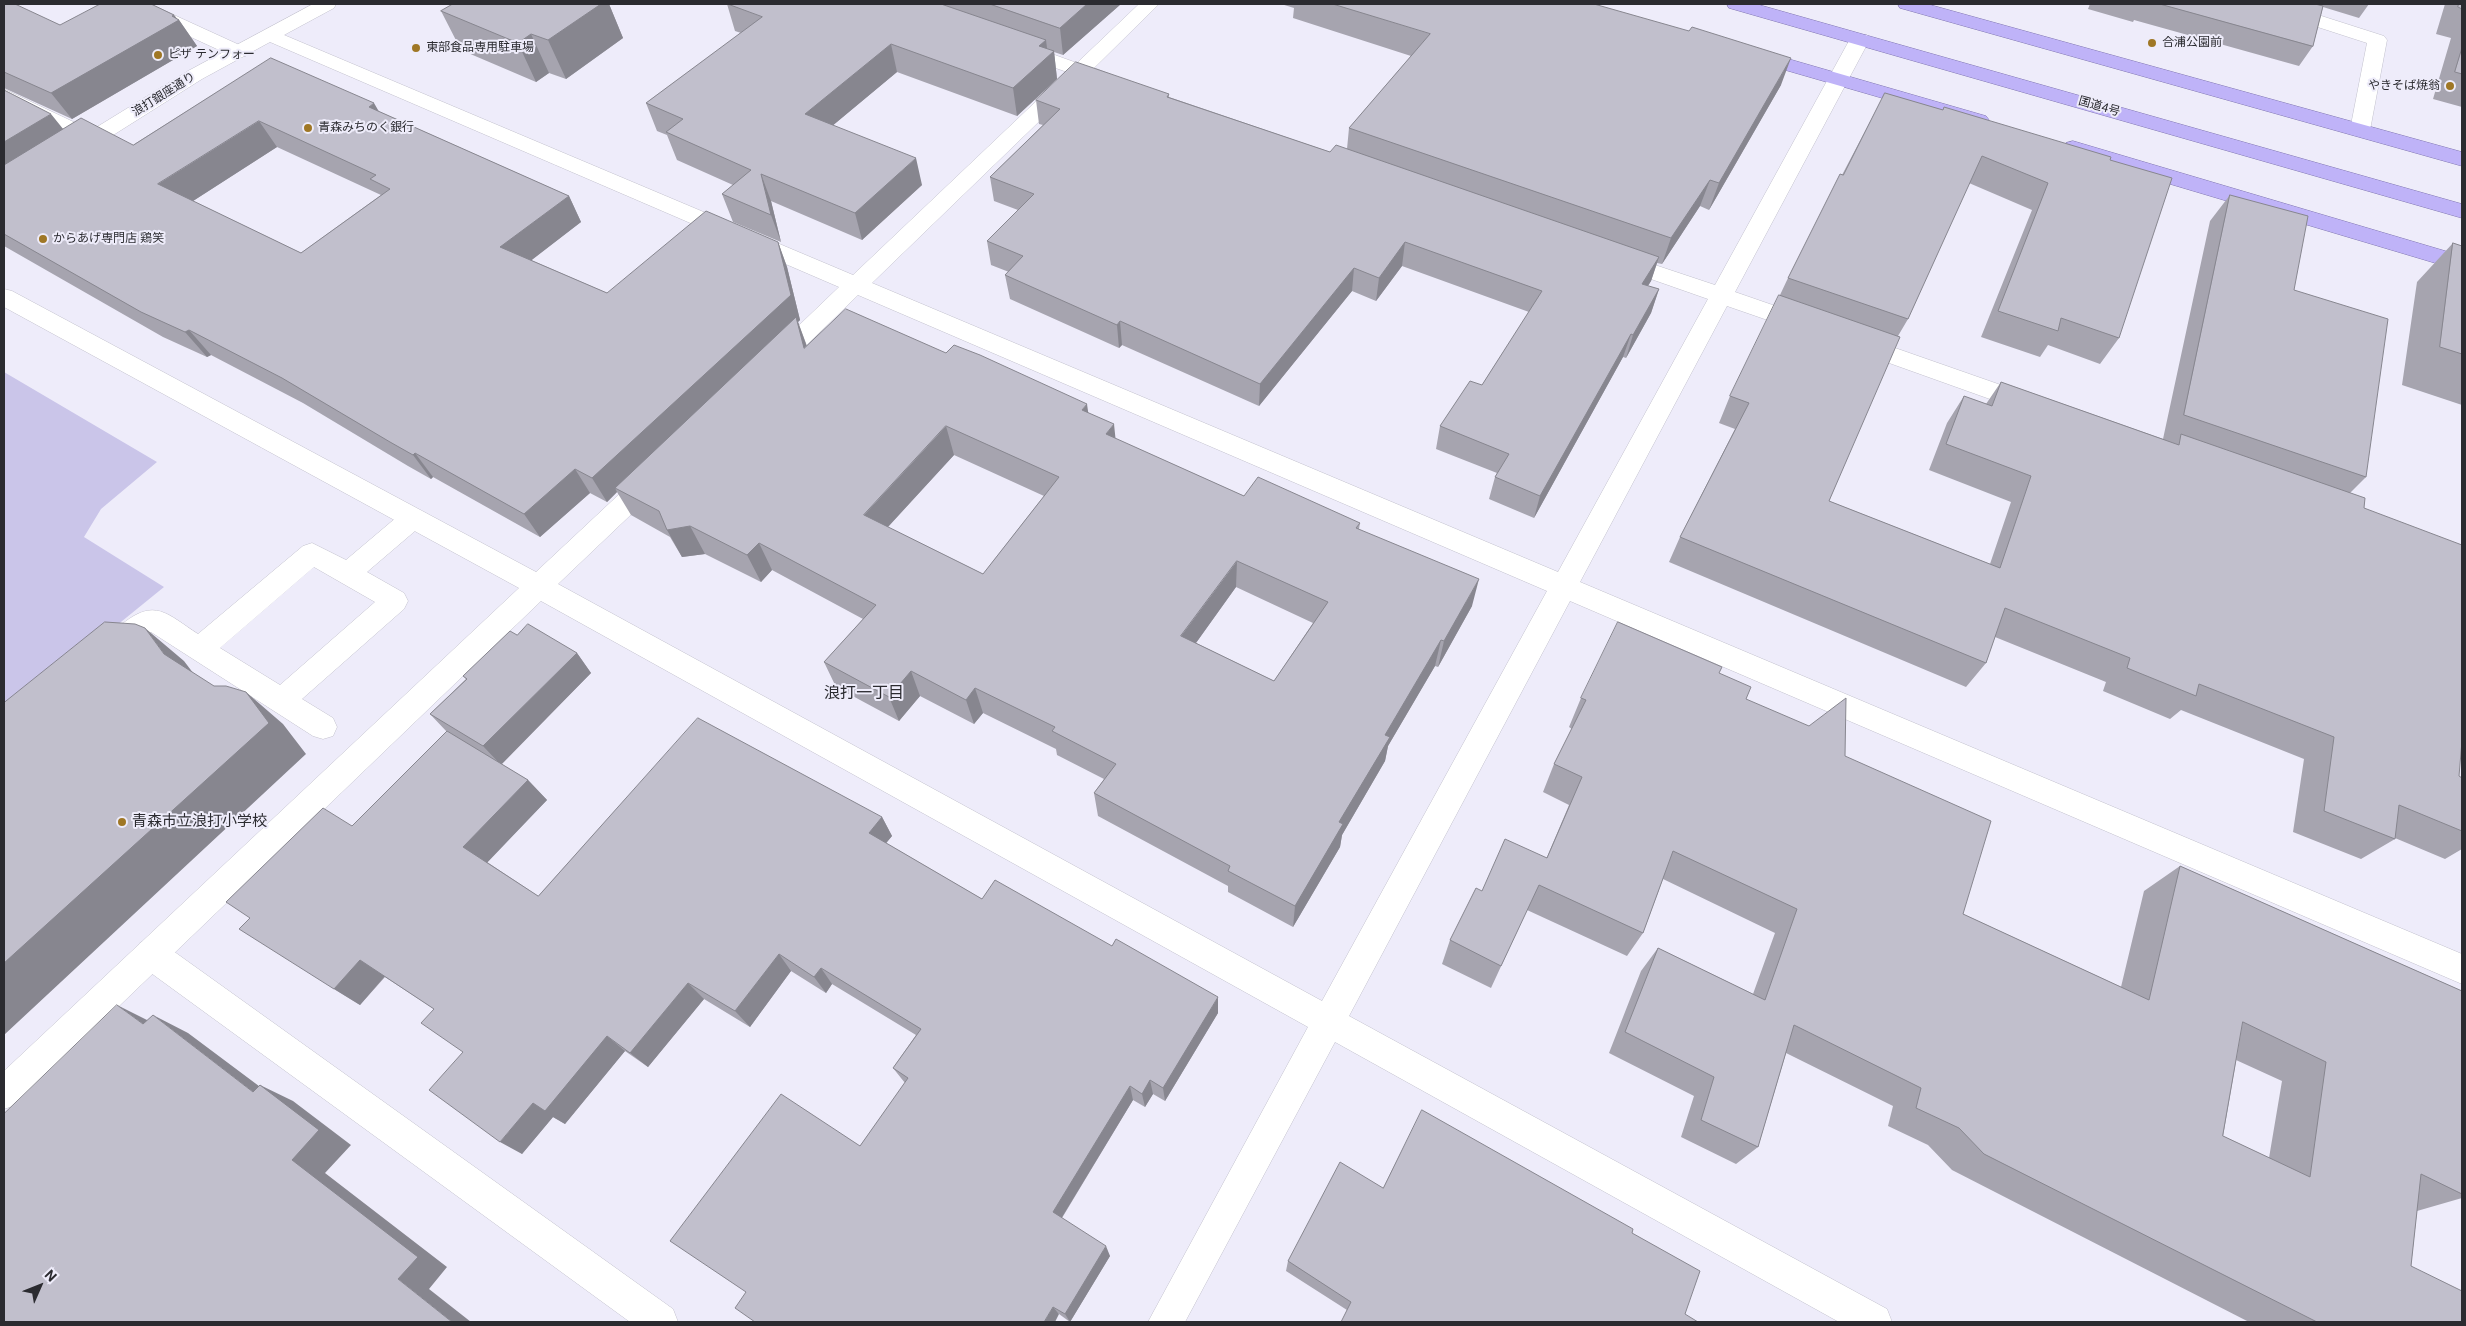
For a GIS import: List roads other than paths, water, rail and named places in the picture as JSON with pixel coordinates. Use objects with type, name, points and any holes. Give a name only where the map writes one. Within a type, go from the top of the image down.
[{"type":"highway","name":"国道4号","points":[[1736,4],[2462,211]]},
{"type":"highway","points":[[1907,4],[2462,159]]},
{"type":"highway","points":[[1736,49],[1996,125]]},
{"type":"highway","points":[[2053,142],[2462,264]]},
{"type":"street","points":[[134,4],[239,52]]},
{"type":"street","name":"浪打銀座通り","points":[[60,159],[195,75],[272,36],[327,4]]},
{"type":"street","points":[[756,380],[1150,4]]},
{"type":"street","points":[[2266,4],[2377,40],[2360,130]]},
{"type":"street","points":[[272,36],[2462,969]]},
{"type":"street","points":[[1166,1322],[1860,39]]},
{"type":"street","points":[[1002,43],[1126,87]]},
{"type":"street","points":[[4,95],[92,139]]},
{"type":"street","points":[[1597,252],[2047,410]]},
{"type":"street","points":[[4,297],[538,586],[1874,1322]]},
{"type":"street","points":[[4,1094],[670,461]]},
{"type":"street","points":[[347,574],[413,518]]},
{"type":"street","points":[[200,649],[312,553],[395,601],[282,701]]},
{"type":"street","points":[[89,666],[143,622],[154,620],[324,726]]},
{"type":"street","points":[[151,954],[660,1322]]},
{"type":"place","name":"合浦公園前","points":[[2152,43]]},
{"type":"place","name":"東部食品専用駐車場","points":[[416,48]]},
{"type":"place","name":"ピザ テンフォー","points":[[158,55]]},
{"type":"place","name":"やきそば焼翁","points":[[2450,86]]},
{"type":"place","name":"青森みちのく銀行","points":[[308,128]]},
{"type":"place","name":"からあげ専門店 鶏笑","points":[[43,239]]},
{"type":"place","name":"青森市立浪打小学校","points":[[122,822]]},
{"type":"district","name":"浪打一丁目","points":[[864,694]]}]
